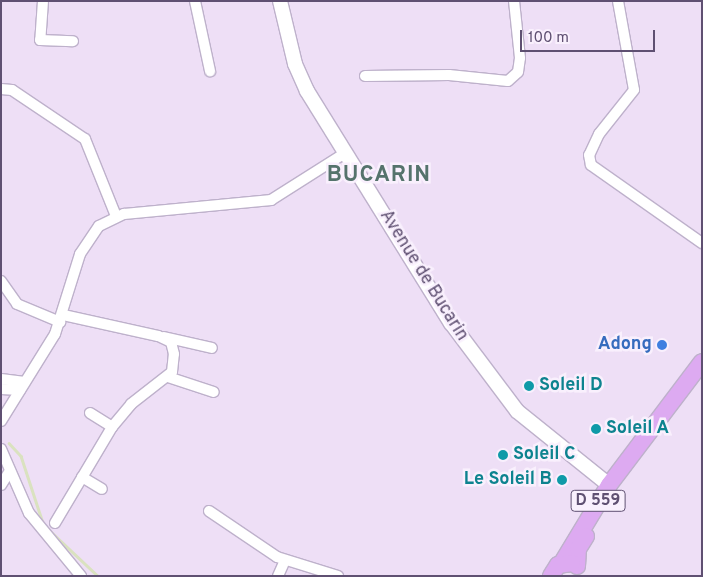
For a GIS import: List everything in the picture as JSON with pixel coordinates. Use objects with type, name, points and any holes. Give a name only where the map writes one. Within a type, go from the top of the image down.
[{"type":"main road","name":"D 559","points":[[574,568],[609,485],[642,445],[702,362]]},
{"type":"main road","name":"D 559","points":[[574,568],[578,549],[630,472],[642,445]]},
{"type":"main road","points":[[551,576],[574,568]]},
{"type":"street","points":[[43,1],[40,40],[73,41]]},
{"type":"street","points":[[194,1],[210,71]]},
{"type":"street","name":"Avenue de Bucarin","points":[[280,1],[295,64],[345,153],[496,388],[559,449],[609,485]]},
{"type":"street","points":[[365,76],[448,75],[508,81],[518,72],[520,58],[514,1]]},
{"type":"street","points":[[618,1],[634,90],[596,138],[591,165],[702,243]]},
{"type":"street","points":[[1,89],[12,90],[85,140],[116,216]]},
{"type":"street","points":[[1,421],[62,319],[86,244],[99,226],[116,216],[271,200],[345,153]]},
{"type":"street","points":[[1,281],[17,304],[62,319],[158,336],[212,348]]},
{"type":"street","points":[[55,523],[112,427],[131,404],[168,377],[174,354],[171,342],[158,336]]},
{"type":"street","points":[[168,377],[214,392]]},
{"type":"street","points":[[1,379],[23,386]]},
{"type":"street","points":[[1,389],[23,386]]},
{"type":"street","points":[[90,413],[112,427]]},
{"type":"street","points":[[1,449],[9,472],[39,528],[80,576]]},
{"type":"street","points":[[1,485],[9,472]]},
{"type":"street","points":[[82,477],[102,489]]},
{"type":"street","points":[[209,511],[285,560],[338,576]]},
{"type":"street","points":[[278,576],[285,560]]},
{"type":"shaded area","points":[[1,1],[702,1],[702,576],[1,576]]},
{"type":"waterway","points":[[9,443],[21,456],[43,523]]},
{"type":"waterway","points":[[48,529],[98,576]]},
{"type":"place","name":"Adong","points":[[662,345]]},
{"type":"place","name":"Soleil D","points":[[529,386]]},
{"type":"place","name":"Soleil A","points":[[596,429]]},
{"type":"place","name":"Soleil C","points":[[503,455]]},
{"type":"place","name":"Le Soleil B","points":[[562,480]]},
{"type":"district","name":"BUCARIN","points":[[379,176]]}]
